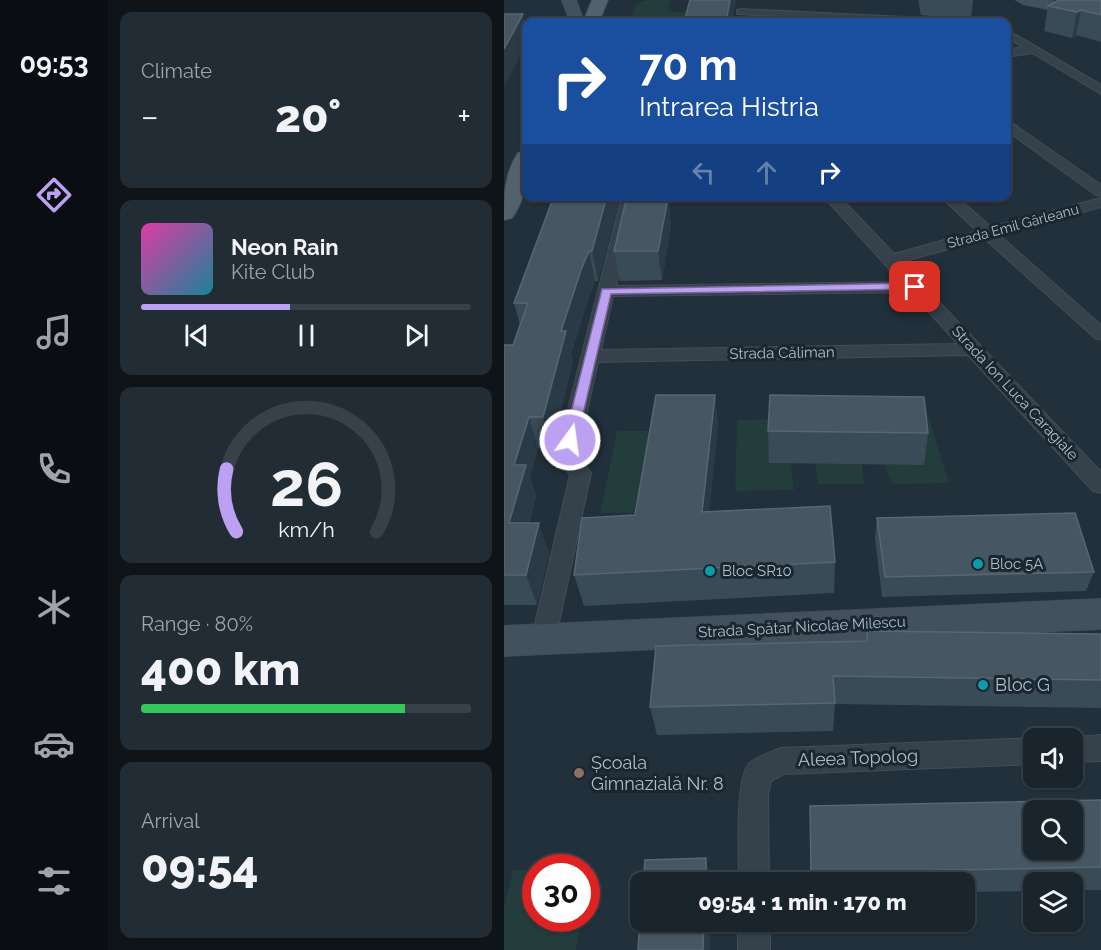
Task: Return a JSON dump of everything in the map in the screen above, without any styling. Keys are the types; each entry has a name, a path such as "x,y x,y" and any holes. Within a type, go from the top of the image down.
{"main road":[{"path":"593,18 600,0"},
{"path":"504,213 520,190"}],"street":[{"path":"741,12 746,0"},
{"path":"1023,0 1101,15"},
{"path":"741,12 834,18"},
{"path":"741,12 748,18"},
{"path":"1011,35 1101,90"},
{"path":"1011,53 1035,49"},
{"path":"1011,127 1101,192"},
{"path":"543,640 581,472 566,457 628,201"},
{"name":"Strada Ion Luca Caragiale","path":"835,201 1101,485"},
{"path":"953,201 1101,334"},
{"name":"Strada Emil Gârleanu","path":"890,260 1101,202"},
{"path":"606,291 915,287"},
{"name":"Strada Căliman","path":"591,356 974,349"},
{"name":"Strada Spătar Nicolae Milescu","path":"504,641 862,623 1101,614"},
{"path":"1083,749 1101,748"},
{"name":"Aleea Topolog","path":"754,872 754,795 758,773 782,761 1023,751"},
{"path":"754,932 754,950"}],"green space":[{"path":"648,0 671,0 668,10 671,12 692,12 690,18 631,18 636,4"},
{"path":"928,415 949,483 892,484 885,465 923,465 771,427 769,463 791,463 794,490 735,491 737,420"},
{"path":"617,431 661,431 643,513 600,513"},
{"path":"815,464 862,464 864,484 818,484"},
{"path":"513,870 522,870 522,932 579,932 576,950 504,950 504,907"}],"building":[{"path":"690,0 730,0 727,18 685,18"},
{"path":"1059,0 1101,0 1101,15 1048,6"},
{"path":"504,14 523,14 504,49"},
{"path":"552,201 606,201 592,251 589,251 581,270 561,331 566,331 543,417 529,417 514,465 526,465 509,523 539,523 526,575 504,575 504,345 513,345 528,303 514,303"},
{"path":"626,201 667,201 658,251 614,251"},
{"path":"656,395 715,395 702,512 830,506 835,562 574,575 582,518 635,515"},
{"path":"770,395 924,397 928,433 768,431"},
{"name":"Bloc 5A","path":"1075,513 1094,572 885,577 877,518"},
{"path":"867,631 1101,634 1101,680 833,676 835,703 650,707 656,646 867,641"},
{"path":"1083,800 1101,800 1101,867 811,872 810,806 1023,802 1023,860 1083,860"},
{"path":"706,858 706,872 644,872 645,860"},
{"path":"639,932 704,932 703,950 638,950"}],"place":[{"name":"Bloc 5A","path":"978,564"},
{"name":"Bloc SR10","path":"710,571"},
{"name":"Bloc G","path":"983,685"},
{"name":"Școala Gimnazială Nr. 8","path":"579,773"}],"route":[{"path":"570,440 606,291 915,287"}]}
